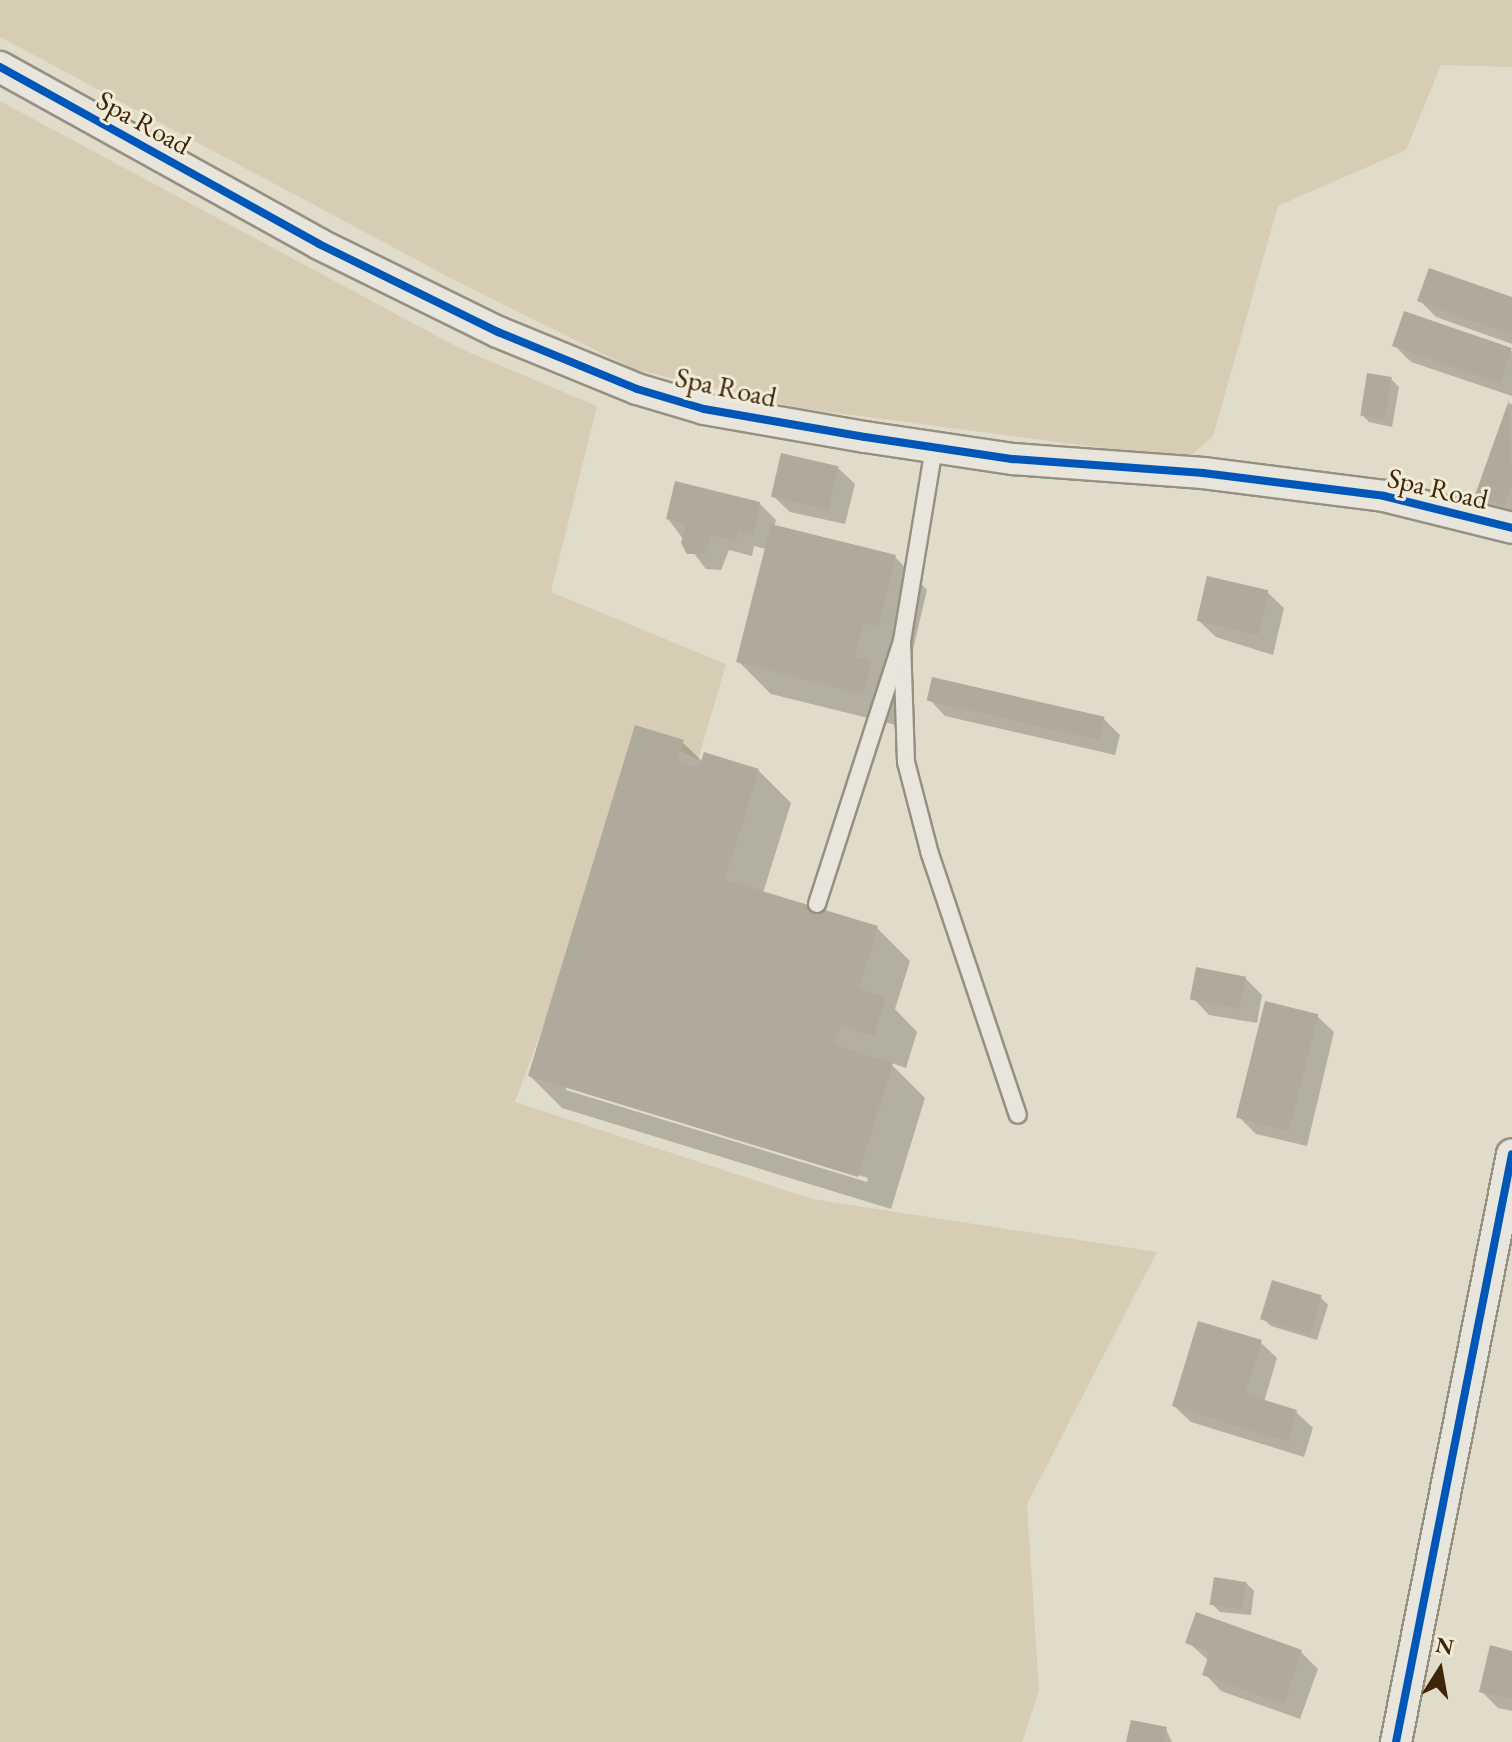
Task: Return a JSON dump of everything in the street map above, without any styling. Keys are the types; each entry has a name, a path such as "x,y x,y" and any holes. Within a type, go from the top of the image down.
{"street":[{"name":"Spa Road","path":"0,67 319,244 599,376 704,409 934,447 1384,496 1512,528"},
{"path":"1396,1742 1512,1154"}],"lane":[{"path":"817,904 902,641 934,447"},
{"path":"902,641 906,762 930,854 1018,1115"}],"shaded area":[{"path":"0,0 1512,0 1512,67 1441,65 1406,150 1278,206 1213,436 1187,459 799,408 634,369 458,282 0,37"},
{"path":"0,101 461,349 597,406 551,592 726,664 698,760 650,736 515,1102 812,1199 1157,1252 1027,1504 1039,1691 1022,1742 0,1742"}],"building":[{"path":"1429,268 1512,297 1512,335 1417,301"},
{"path":"1404,311 1512,348 1500,383 1392,346"},
{"path":"1367,373 1392,377 1385,419 1360,415"},
{"path":"1509,400 1512,484 1505,505 1475,495"},
{"path":"781,453 838,466 828,510 771,497"},
{"path":"675,481 760,502 753,534 738,530 735,541 712,535 705,554 687,554 681,543 686,524 666,519"},
{"path":"771,524 896,555 878,626 864,622 855,657 871,661 863,694 736,662"},
{"path":"1207,576 1268,590 1258,635 1197,621"},
{"path":"932,677 1104,717 1099,740 927,700"},
{"path":"635,725 684,740 677,762 699,768 704,752 759,769 725,880 878,926 859,989 886,997 874,1036 840,1026 834,1045 893,1063 858,1177 528,1076"},
{"path":"1196,967 1246,977 1240,1009 1190,999"},
{"path":"1265,1001 1318,1014 1289,1131 1236,1117"},
{"path":"1272,1280 1322,1295 1310,1334 1260,1319"},
{"path":"1198,1321 1262,1340 1245,1394 1297,1410 1288,1442 1172,1406"},
{"path":"1214,1577 1247,1582 1242,1610 1210,1605"},
{"path":"1196,1612 1302,1650 1284,1704 1202,1675 1210,1652 1185,1643"},
{"path":"1490,1645 1512,1651 1512,1699 1479,1692"},
{"path":"1131,1720 1167,1727 1163,1742 1126,1742"}],"cycle path":[{"path":"0,67 319,244 498,332 637,389 704,409 865,437 1013,459 1203,473 1384,496 1512,528"},
{"path":"1396,1742 1512,1154"}]}
